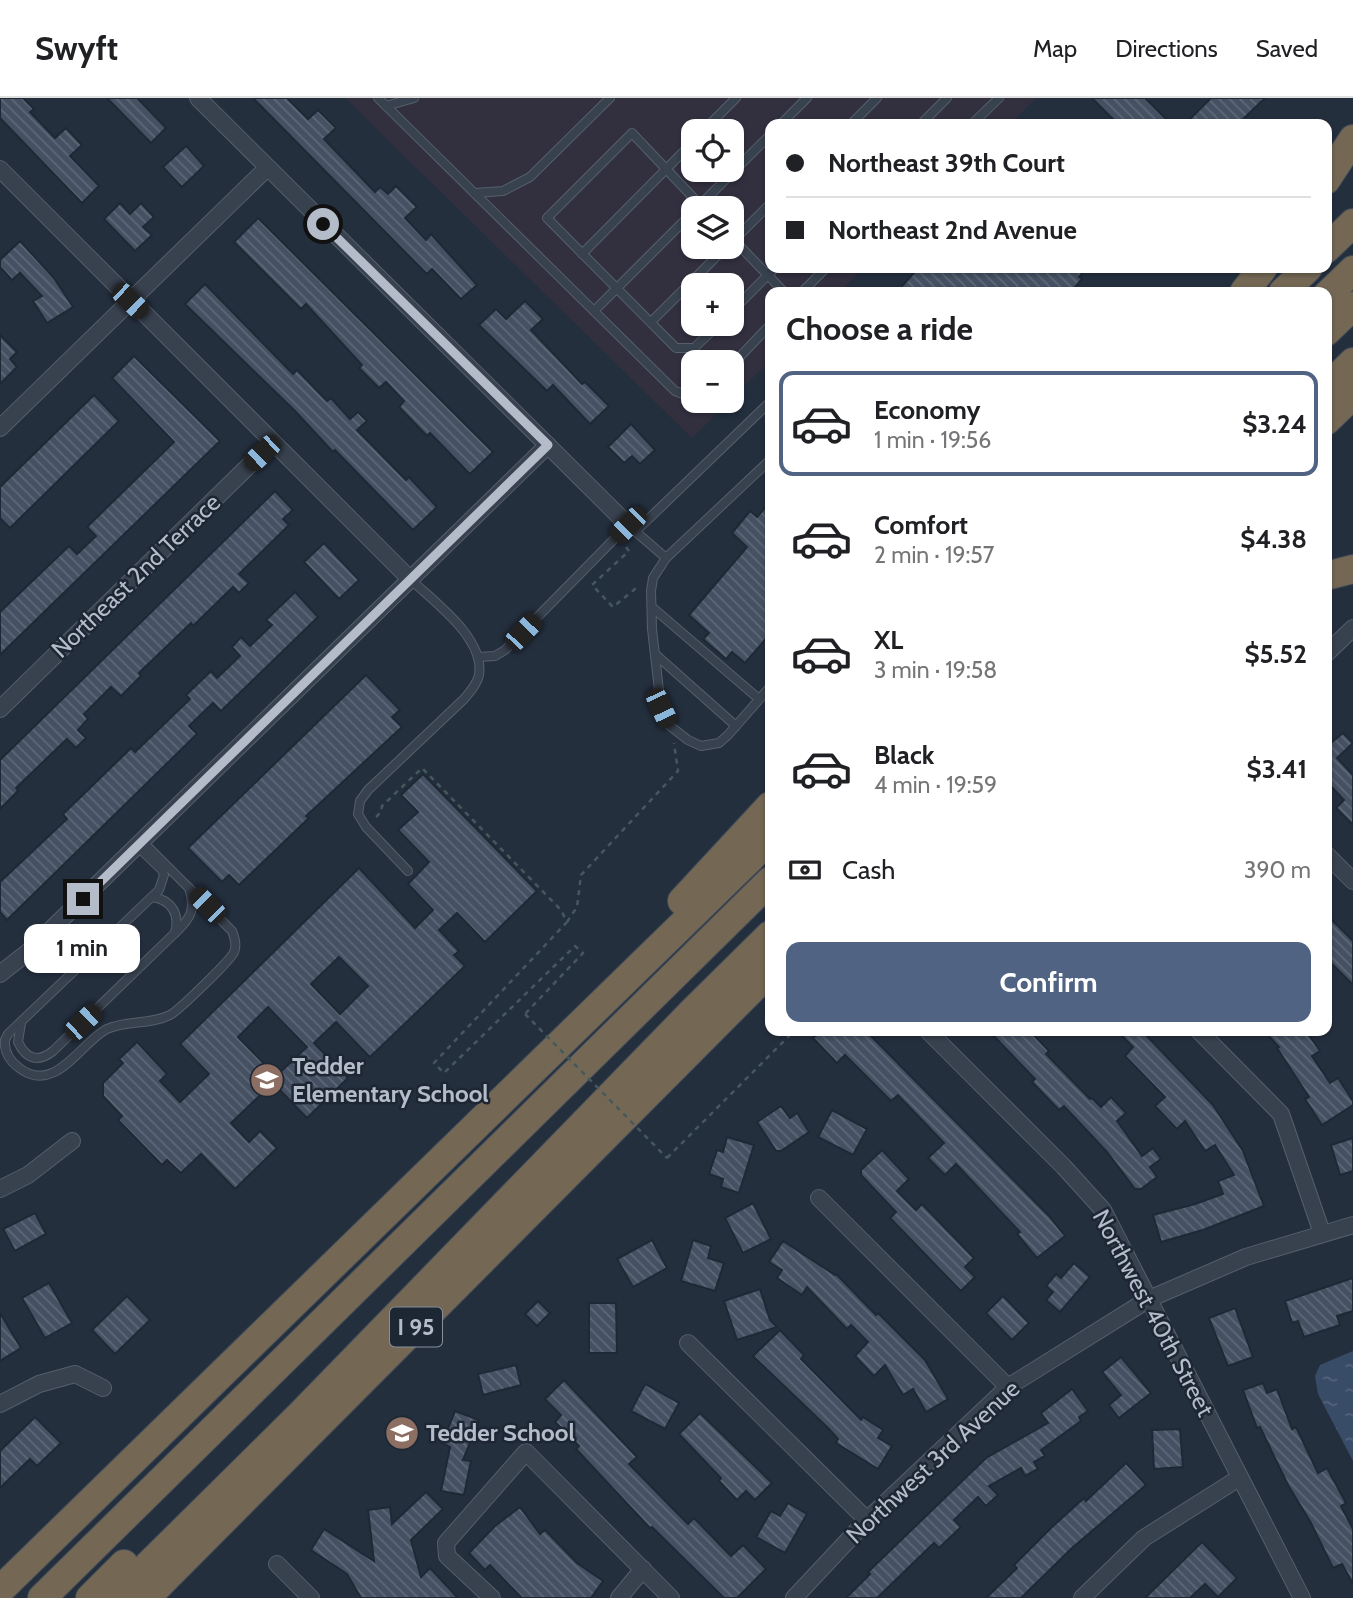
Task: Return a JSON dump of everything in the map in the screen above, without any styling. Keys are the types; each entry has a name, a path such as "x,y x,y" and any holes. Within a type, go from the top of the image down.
{"highway":[{"path":"1332,171 1353,139"},
{"path":"1332,243 1353,223"},
{"path":"1332,290 1353,270"},
{"path":"1248,287 1259,273"},
{"path":"1288,287 1303,273"},
{"path":"1332,326 1353,306"},
{"path":"1332,382 1353,362"},
{"path":"1332,415 1353,395"},
{"path":"1332,574 1353,569"},
{"path":"572,1032 690,892 765,811"},
{"path":"0,1590 765,844"},
{"path":"42,1598 765,886"},
{"path":"115,1598 301,1414 765,940"},
{"name":"I 95","path":"146,1598 765,976"},
{"path":"685,1054 735,1029 765,1000"},
{"path":"90,1598 614,1083 693,1011"}],"street":[{"path":"198,98 632,528"},
{"path":"0,428 267,168"},
{"path":"0,169 410,579"},
{"name":"Northeast 2nd Terrace","path":"0,709 273,442"},
{"path":"0,974 28,952 548,445"},
{"path":"1332,648 1353,628"},
{"path":"1332,860 1353,881"},
{"name":"Northwest 40th Street","path":"939,1036 1103,1210 1302,1598"},
{"path":"1204,1036 1281,1114 1322,1233"},
{"path":"0,1189 28,1175 72,1141"},
{"path":"819,1198 1008,1387"},
{"name":"Northwest 3rd Avenue","path":"794,1598 867,1520 1008,1387 1149,1299 1246,1257 1353,1225"},
{"path":"688,1343 867,1520"},
{"path":"0,1404 39,1384 75,1374 103,1388"},
{"path":"492,1598 447,1556 446,1543 526,1452 671,1598"},
{"path":"1082,1598 1143,1538 1239,1478"},
{"path":"277,1564 311,1598"},
{"path":"619,1598 643,1569"}],"lane":[{"path":"378,98 675,391 681,393"},
{"path":"386,106 414,98"},
{"path":"475,193 503,191 530,177 610,98"},
{"path":"715,119 736,98"},
{"path":"786,119 807,98"},
{"path":"855,119 877,98"},
{"path":"926,119 947,98"},
{"path":"976,119 993,100"},
{"path":"690,196 632,133 547,218 676,348 694,348 706,336"},
{"path":"711,196 765,140"},
{"path":"582,254 681,154"},
{"path":"744,229 765,209"},
{"path":"594,311 681,224"},
{"path":"744,254 779,287"},
{"path":"650,322 714,259"},
{"path":"744,299 770,273"},
{"path":"807,287 821,273"},
{"path":"744,352 765,330"},
{"path":"478,657 495,656 505,650 632,528 765,407"},
{"path":"765,465 667,558 653,578 651,591 661,708 670,726 701,746 719,743 765,692"},
{"path":"632,528 667,558"},
{"path":"408,871 366,827 358,814 360,801 368,790 473,688 479,676 478,657 467,635 410,579"},
{"path":"653,608 759,699"},
{"path":"655,654 736,726"},
{"path":"140,843 232,931 236,946 231,957 174,1013 167,1017 109,1028 65,1066 48,1074 29,1073 10,1060 5,1040 159,890 164,875 162,870 140,843"},
{"path":"20,1023 18,1042 22,1050 36,1059 45,1058 190,917 193,910 189,887"},
{"path":"152,897 163,899 172,905 177,920 175,933"}],"path":[{"path":"626,547 629,551 592,585 613,607 635,589 639,590"},
{"path":"674,741 678,771 581,875 577,907 567,922 434,1063 444,1073 575,946 583,953 525,1014 667,1158 789,1036"},
{"path":"366,827 382,812 382,806 422,768 561,910 567,922"}],"shaded area":[{"path":"345,98 1036,98 1015,119 765,119 765,273 859,273 844,287 765,287 765,366 744,386 744,350 681,350 681,413 717,413 692,438"}],"water":[{"path":"1353,1351 1353,1461 1318,1394 1315,1376 1320,1365"}],"building":[{"path":"0,98 23,98 34,109 30,112 55,138 66,128 82,145 70,156 99,186 82,203 0,118"},
{"path":"107,98 137,98 166,128 151,143"},
{"path":"253,98 287,98 308,119 318,110 336,128 324,139 375,192 380,187 388,194 396,186 417,207 405,218 426,240 431,234 477,285 461,299 432,269 427,274"},
{"path":"1092,98 1145,98 1166,119 1113,119"},
{"path":"1211,98 1265,98 1243,119 1190,119"},
{"path":"186,146 204,166 182,187 163,167"},
{"path":"120,203 130,214 141,203 154,217 143,227 152,235 135,251 104,219"},
{"path":"258,218 493,452 470,474 430,433 427,436 399,407 404,401 386,382 379,388 359,368 362,365 306,304 301,309 234,242"},
{"path":"20,241 54,278 73,307 47,323 33,301 42,296 20,273 12,280 0,267 0,260"},
{"path":"914,273 1083,273 1079,277 1082,279 1075,287 901,287"},
{"path":"205,284 293,374 297,370 327,401 331,398 350,419 358,412 367,421 357,430 406,480 409,477 437,507 413,530 185,304"},
{"path":"525,301 543,319 531,330 582,384 585,382 609,406 590,424 553,385 547,391 479,325 496,309 506,319"},
{"path":"0,335 17,352 10,359 17,367 0,384"},
{"path":"134,356 220,441 0,655 0,612 69,546 77,554 96,536 87,527 174,442 112,378"},
{"path":"94,395 119,421 10,528 0,518 0,487"},
{"path":"631,424 655,450 640,464 632,456 624,463 608,447"},
{"path":"275,491 293,510 283,519 289,525 239,574 249,583 239,593 233,587 193,626 191,623 139,673 141,676 121,696 111,687 84,714 88,719 78,730 86,738 76,748 67,739 16,788 18,791 0,809 0,760"},
{"path":"765,508 765,640 745,663 732,652 726,659 703,639 709,633 689,615 747,547 732,533 750,511 757,517"},
{"path":"324,543 359,580 339,599 304,562"},
{"path":"295,592 318,617 221,711 213,703 189,726 197,734 7,920 0,912 0,882 67,819 63,814 131,748 135,752 190,699 186,695 211,671 217,678 240,656 232,647 241,637 250,646 272,625 266,620"},
{"path":"366,675 400,710 392,717 402,727 306,816 309,818 239,885 229,875 222,882 188,848"},
{"path":"1343,733 1353,743 1337,758 1353,775 1353,825 1336,808 1344,800 1332,787 1332,742"},
{"path":"423,774 537,891 485,942 457,913 439,930 459,951 454,955 465,966 370,1057 336,1022 314,1043 348,1078 307,1118 273,1083 231,1123 249,1142 260,1131 277,1148 235,1189 201,1154 181,1173 167,1160 162,1165 118,1120 122,1116 103,1096 103,1083 123,1063 119,1059 137,1042 167,1074 160,1081 180,1102 209,1074 180,1044 359,868 415,928 433,910 408,884 429,862 398,830 418,812 401,795","holes":["339,957 368,986 340,1014 311,984","268,1007 307,1047 276,1076 238,1037"]},
{"path":"1332,920 1353,941 1353,985 1332,964"},
{"path":"871,1036 1049,1216 1065,1236 1037,1258 1017,1234 1020,1232 956,1164 945,1175 928,1158 944,1143 898,1095 891,1101 845,1055 837,1063 813,1038"},
{"path":"994,1036 1035,1036 1049,1051 1046,1054 1090,1099 1101,1107 1111,1097 1126,1113 1117,1121 1142,1156 1153,1148 1161,1159 1150,1167 1157,1177 1141,1189 1135,1189 1107,1152 1064,1106 1059,1110 1032,1082 1035,1079"},
{"path":"1122,1036 1147,1036 1213,1105 1243,1151 1264,1206 1203,1230 1161,1242 1153,1215 1223,1194 1218,1181 1234,1175 1215,1145 1205,1151 1185,1121 1177,1129 1155,1106 1165,1097 1125,1056 1133,1047"},
{"path":"1269,1036 1310,1036 1320,1051 1312,1056 1330,1083 1338,1078 1353,1105 1322,1125 1305,1099 1309,1097 1277,1048 1279,1047"},
{"path":"781,1106 790,1118 797,1113 809,1132 781,1151 776,1151 757,1122"},
{"path":"832,1110 867,1129 853,1155 818,1137"},
{"path":"727,1137 754,1145 739,1193 721,1187 723,1179 709,1174 717,1150 723,1152"},
{"path":"1353,1138 1353,1171 1340,1175 1331,1145"},
{"path":"882,1150 909,1179 897,1191 916,1210 922,1204 974,1258 965,1267 975,1277 961,1291 890,1218 896,1212 861,1175 861,1170"},
{"path":"753,1203 771,1239 743,1253 725,1218"},
{"path":"35,1213 46,1234 15,1251 3,1229"},
{"path":"652,1240 667,1268 633,1287 617,1259"},
{"path":"693,1240 711,1246 708,1258 724,1263 715,1291 681,1281"},
{"path":"783,1241 836,1274 876,1315 878,1313 925,1360 948,1399 926,1412 913,1389 903,1395 885,1365 874,1376 855,1356 868,1342 851,1325 847,1329 807,1287 802,1295 777,1278 782,1270 769,1262"},
{"path":"1074,1263 1090,1277 1060,1312 1046,1300 1053,1292 1046,1286 1056,1274 1061,1278"},
{"path":"1353,1278 1353,1311 1337,1316 1340,1325 1304,1337 1298,1321 1292,1323 1285,1301"},
{"path":"49,1283 72,1323 45,1338 22,1298"},
{"path":"760,1289 770,1320 777,1327 737,1340 724,1301"},
{"path":"127,1296 150,1320 115,1354 92,1330"},
{"path":"1003,1296 1029,1323 1012,1340 986,1313"},
{"path":"538,1301 550,1313 537,1326 525,1314"},
{"path":"589,1303 616,1303 617,1353 589,1353"},
{"path":"1235,1308 1253,1357 1228,1366 1209,1318"},
{"path":"0,1313 21,1348 0,1361"},
{"path":"780,1330 804,1355 801,1359 861,1420 863,1417 883,1430 878,1438 892,1446 878,1469 836,1443 838,1439 829,1429 753,1356"},
{"path":"1121,1357 1151,1393 1119,1418 1109,1405 1121,1395 1102,1372"},
{"path":"516,1365 521,1385 483,1395 478,1374"},
{"path":"564,1380 637,1457 629,1464 688,1524 694,1518 731,1556 743,1545 766,1569 737,1598 724,1598 652,1527 650,1528 576,1449 579,1446 555,1422 561,1415 545,1399"},
{"path":"1263,1383 1267,1393 1277,1389 1292,1429 1296,1427 1318,1473 1327,1468 1346,1503 1341,1506 1353,1529 1353,1584 1342,1564 1333,1568 1260,1427 1257,1428 1243,1390"},
{"path":"645,1384 679,1403 665,1429 631,1411"},
{"path":"1072,1389 1088,1411 1079,1417 1081,1421 1041,1450 1045,1456 1034,1462 1038,1469 1025,1476 1021,1468 989,1486 998,1495 986,1506 978,1497 954,1520 961,1527 939,1548 934,1543 877,1598 846,1598 870,1574 868,1572 986,1458 1048,1423 1041,1413"},
{"path":"455,1411 479,1420 463,1460 471,1461 464,1495 441,1491 450,1447 442,1443"},
{"path":"700,1413 772,1483 755,1500 746,1491 737,1500 719,1481 721,1478 679,1434"},
{"path":"35,1417 61,1443 37,1466 30,1459 0,1488 0,1451"},
{"path":"1180,1429 1183,1467 1154,1469 1152,1430"},
{"path":"1126,1463 1146,1485 1072,1548 1021,1598 986,1598 1017,1568 1014,1565 1052,1527 1084,1498 1086,1501"},
{"path":"426,1492 443,1509 411,1540 421,1577 430,1568 458,1598 361,1598 347,1574 311,1550 324,1529 374,1561 368,1510 390,1507 392,1524"},
{"path":"788,1503 807,1514 785,1553 756,1537 771,1511 780,1516"},
{"path":"520,1507 540,1534 545,1530 577,1563 603,1581 591,1598 522,1598 490,1565 485,1570 469,1553 495,1526"},
{"path":"1202,1542 1237,1578 1218,1597 1205,1584 1190,1598 1145,1598"}],"place":[{"name":"Tedder Elementary School","path":"267,1080"},
{"name":"Tedder School","path":"402,1433"}],"route":[{"path":"83,899 548,445 323,224"}]}
